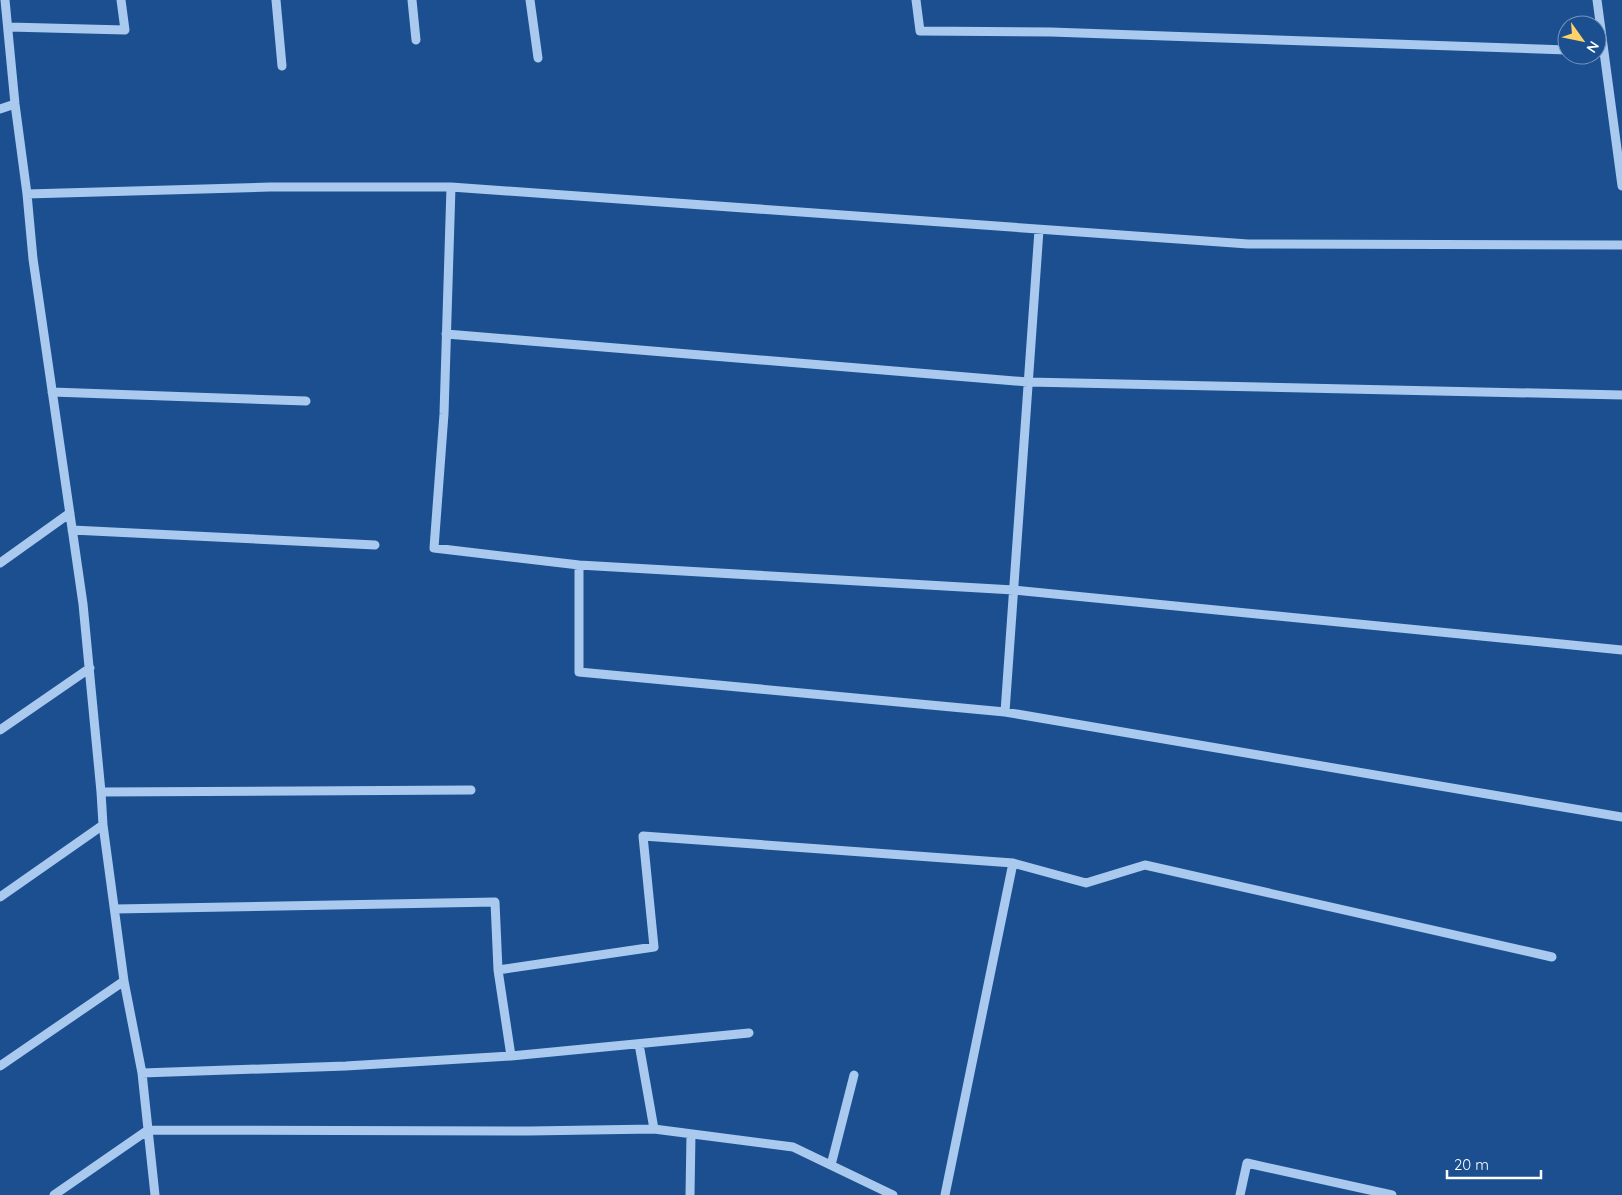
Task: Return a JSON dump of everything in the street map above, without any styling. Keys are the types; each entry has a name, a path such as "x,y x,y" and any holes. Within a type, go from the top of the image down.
{"street":[{"path":"5,0 33,259 70,513 90,668 103,825 124,982 142,1073 156,1195"},
{"path":"9,27 125,30 121,0"},
{"path":"276,0 282,66"},
{"path":"412,0 416,40"},
{"path":"530,0 538,58"},
{"path":"916,0 920,31 1051,32 1557,50"},
{"path":"1597,0 1598,15"},
{"path":"1602,65 1622,186"},
{"path":"0,109 15,104"},
{"path":"27,194 270,187 450,188 1248,244 1622,245"},
{"path":"450,188 444,414 434,548 579,564 1014,590 1622,650"},
{"path":"1005,712 1038,230"},
{"path":"446,334 1028,382 1622,395"},
{"path":"52,392 306,400"},
{"path":"0,562 70,513"},
{"path":"72,530 375,545"},
{"path":"579,564 579,672 1005,712 1622,817"},
{"path":"0,730 90,668"},
{"path":"101,792 471,790"},
{"path":"0,897 103,825"},
{"path":"498,970 654,947 643,836 1013,863 1086,883 1145,866 1552,957"},
{"path":"945,1195 1013,863"},
{"path":"115,909 495,902 498,970 511,1056"},
{"path":"0,1066 124,982"},
{"path":"142,1073 346,1066 511,1056 749,1033"},
{"path":"639,1044 654,1129"},
{"path":"831,1164 854,1075"},
{"path":"54,1195 148,1130 530,1131 654,1129 793,1147 894,1195"},
{"path":"690,1195 691,1134"},
{"path":"1240,1195 1248,1163 1392,1195"}]}
